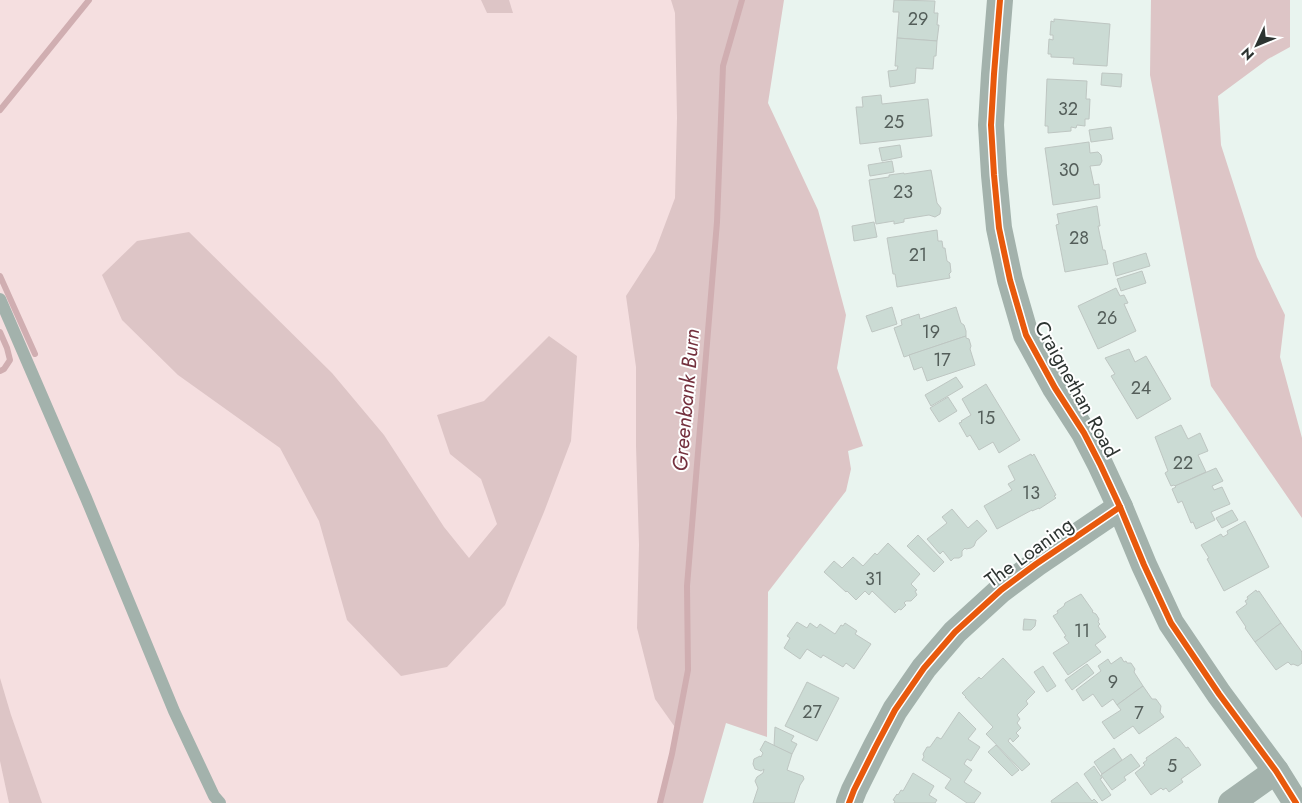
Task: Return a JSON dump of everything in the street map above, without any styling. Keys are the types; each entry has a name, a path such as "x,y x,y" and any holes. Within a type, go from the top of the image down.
{"street":[{"name":"Craignethan Road","path":"1000,0 991,125 999,228 1010,280 1026,335 1054,388 1084,433 1120,507 1171,623 1219,694 1276,771 1296,803"},
{"name":"The Loaning","path":"849,803 858,781 895,710 924,668 955,632 1001,590 1120,507"},
{"path":"1231,803 1276,771"}],"lane":[{"path":"0,299 86,498 174,711 214,796 220,803"}],"shaded area":[{"path":"0,0 742,0 688,670 672,754 660,803 0,803"},
{"path":"481,0 509,0 513,13 487,13"},
{"path":"671,0 784,0 768,103 818,210 846,315 837,368 863,446 848,451 851,469 846,491 768,592 767,737 726,723 703,803 660,803 677,730 655,699 637,628 639,545 636,367 626,296 655,251 675,198 677,118 675,13"},
{"path":"1151,0 1290,0 1290,47 1268,59 1218,96 1221,145 1257,257 1285,315 1280,357 1302,438 1302,518 1211,386 1150,75"},
{"path":"189,232 332,373 384,435 444,527 469,558 497,524 481,479 450,454 437,415 484,401 549,336 577,356 571,441 544,512 505,605 447,667 401,676 347,620 319,521 280,448 178,375 122,320 102,275 137,241"},
{"path":"0,678 42,803 9,803 0,761"}],"building":[{"path":"894,0 935,1 934,13 938,13 937,25 939,25 937,41 897,38 899,12 893,12"},
{"path":"1054,19 1110,24 1107,66 1073,64 1074,58 1051,57 1051,54 1048,54 1049,39 1053,40 1053,35 1050,35 1051,21 1054,22"},
{"path":"897,38 937,41 936,56 934,56 933,69 916,68 915,83 890,87 888,71 897,70 898,66 895,66"},
{"path":"1102,73 1122,74 1121,87 1101,85"},
{"path":"1047,79 1087,81 1086,99 1090,99 1089,119 1085,119 1085,126 1077,125 1076,128 1071,127 1071,131 1048,133 1048,126 1045,126"},
{"path":"881,95 882,104 928,99 932,136 860,144 856,107 863,107 862,97"},
{"path":"1111,127 1113,139 1091,142 1089,130"},
{"path":"1089,142 1090,153 1098,152 1101,155 1102,161 1100,165 1090,166 1094,185 1099,184 1100,198 1053,205 1045,148"},
{"path":"900,145 902,157 882,161 879,148"},
{"path":"892,161 894,172 870,176 868,165"},
{"path":"931,170 937,203 941,208 940,214 935,217 929,215 904,219 904,222 894,224 894,221 876,224 869,180 889,177 889,175"},
{"path":"1097,206 1100,226 1098,226 1108,264 1065,272 1056,225 1059,224 1057,214"},
{"path":"874,222 877,237 854,241 852,226"},
{"path":"937,230 938,241 942,241 947,261 950,263 950,278 897,287 887,238"},
{"path":"1146,253 1150,266 1116,276 1113,263"},
{"path":"1142,271 1146,283 1121,291 1117,279"},
{"path":"1116,288 1120,296 1124,295 1128,303 1124,304 1136,331 1098,349 1078,306"},
{"path":"892,307 897,324 872,332 866,316"},
{"path":"956,307 961,323 964,325 966,336 904,357 894,328 902,325 901,320 919,314 920,319"},
{"path":"966,336 969,339 975,365 927,381 922,367 914,370 909,355"},
{"path":"1129,349 1135,362 1146,356 1171,399 1137,419 1111,376 1115,374 1105,358"},
{"path":"956,377 963,387 931,406 925,395"},
{"path":"986,384 1020,440 999,453 993,442 979,450 970,435 967,437 959,423 971,415 962,399"},
{"path":"948,397 957,411 939,422 930,408"},
{"path":"1181,425 1188,439 1200,433 1208,451 1198,455 1206,472 1171,486 1165,473 1168,471 1155,437"},
{"path":"1031,454 1032,456 1034,454 1056,498 1039,509 1032,510 997,529 984,506 1012,490 1008,484 1015,480 1008,466"},
{"path":"1216,468 1223,481 1212,486 1214,490 1222,487 1230,504 1211,512 1215,520 1196,529 1193,522 1191,523 1182,501 1178,503 1172,489"},
{"path":"952,509 968,528 977,520 987,531 976,541 974,546 965,548 962,551 962,556 951,561 943,551 940,554 927,539 947,523 942,517"},
{"path":"1232,510 1238,520 1222,528 1216,518"},
{"path":"1245,521 1269,567 1224,591 1201,545 1221,534 1223,537 1228,534 1227,531"},
{"path":"918,535 944,562 934,572 907,546"},
{"path":"888,543 920,574 911,584 917,590 915,591 917,595 911,601 906,601 904,603 906,605 895,613 872,591 869,595 865,591 856,600 824,572 834,561 842,568 853,557 863,566"},
{"path":"1256,590 1257,592 1259,591 1281,623 1255,642 1236,612 1247,604 1245,601 1248,599 1247,597"},
{"path":"1081,594 1092,612 1099,619 1098,622 1100,624 1098,626 1106,637 1095,645 1101,652 1068,675 1053,653 1069,643 1053,616 1058,613 1057,611 1065,603"},
{"path":"1024,619 1036,620 1035,626 1031,630 1023,630"},
{"path":"797,622 807,628 810,623 817,628 820,624 835,634 841,625 843,626 845,623 857,631 855,634 871,644 854,669 846,663 843,667 823,655 821,658 807,649 800,659 784,648 790,638 787,636"},
{"path":"1281,623 1302,652 1302,663 1298,666 1291,665 1288,662 1276,670 1255,642"},
{"path":"1121,657 1124,662 1131,663 1135,669 1134,672 1143,686 1117,705 1113,699 1102,707 1093,694 1083,701 1076,690 1101,671 1098,666 1108,659 1111,664"},
{"path":"1003,658 1035,692 1026,701 1028,704 1017,715 1020,719 1017,723 1021,728 1016,733 1019,736 1013,742 1010,738 1008,741 1030,764 1022,771 986,734 993,727 962,693 979,677 981,679"},
{"path":"1087,664 1094,673 1072,690 1065,680"},
{"path":"1043,666 1056,686 1047,692 1034,672"},
{"path":"807,682 839,698 817,741 785,726"},
{"path":"1143,686 1152,699 1156,699 1161,706 1160,712 1164,717 1139,734 1133,726 1114,739 1102,722 1121,710 1117,705"},
{"path":"959,712 976,729 968,739 980,747 971,761 967,759 964,764 972,770 964,782 981,793 974,803 967,803 945,788 951,779 922,760 927,747 930,747 937,737 941,739"},
{"path":"775,727 794,736 791,741 797,744 792,754 774,746"},
{"path":"1176,737 1186,748 1188,747 1201,765 1181,779 1183,782 1169,792 1166,788 1163,790 1161,788 1151,795 1135,773 1145,765 1143,763 1147,760 1146,758"},
{"path":"765,741 792,754 787,770 803,776 804,779 794,803 753,803 758,788 755,781 763,773 764,769 761,771 755,769 753,764 754,759 761,757 763,753 760,750"},
{"path":"996,745 1019,770 1012,776 988,752"},
{"path":"1114,748 1122,760 1102,774 1094,762"},
{"path":"1131,754 1140,766 1124,777 1126,780 1112,790 1101,775"},
{"path":"1094,766 1111,795 1102,801 1084,774"},
{"path":"913,773 934,786 929,795 937,800 935,803 894,803 895,801 893,800 901,790 903,791"},
{"path":"1077,782 1092,801 1094,799 1098,803 1052,803 1051,801"}],"waterway":[{"path":"0,110 89,0"},
{"name":"Greenbank Burn","path":"660,803 672,754 688,670 687,586 717,222 723,66 742,0"},
{"path":"0,276 35,354"},
{"path":"0,332 10,360 4,369 0,371"}],"cycle path":[{"path":"1000,0 991,125 994,175 999,228 1010,280 1026,335 1055,388 1084,433 1100,464 1171,623 1219,694 1276,771 1296,803"},
{"path":"849,803 895,710 924,668 955,632 1001,590 1120,507"}]}
